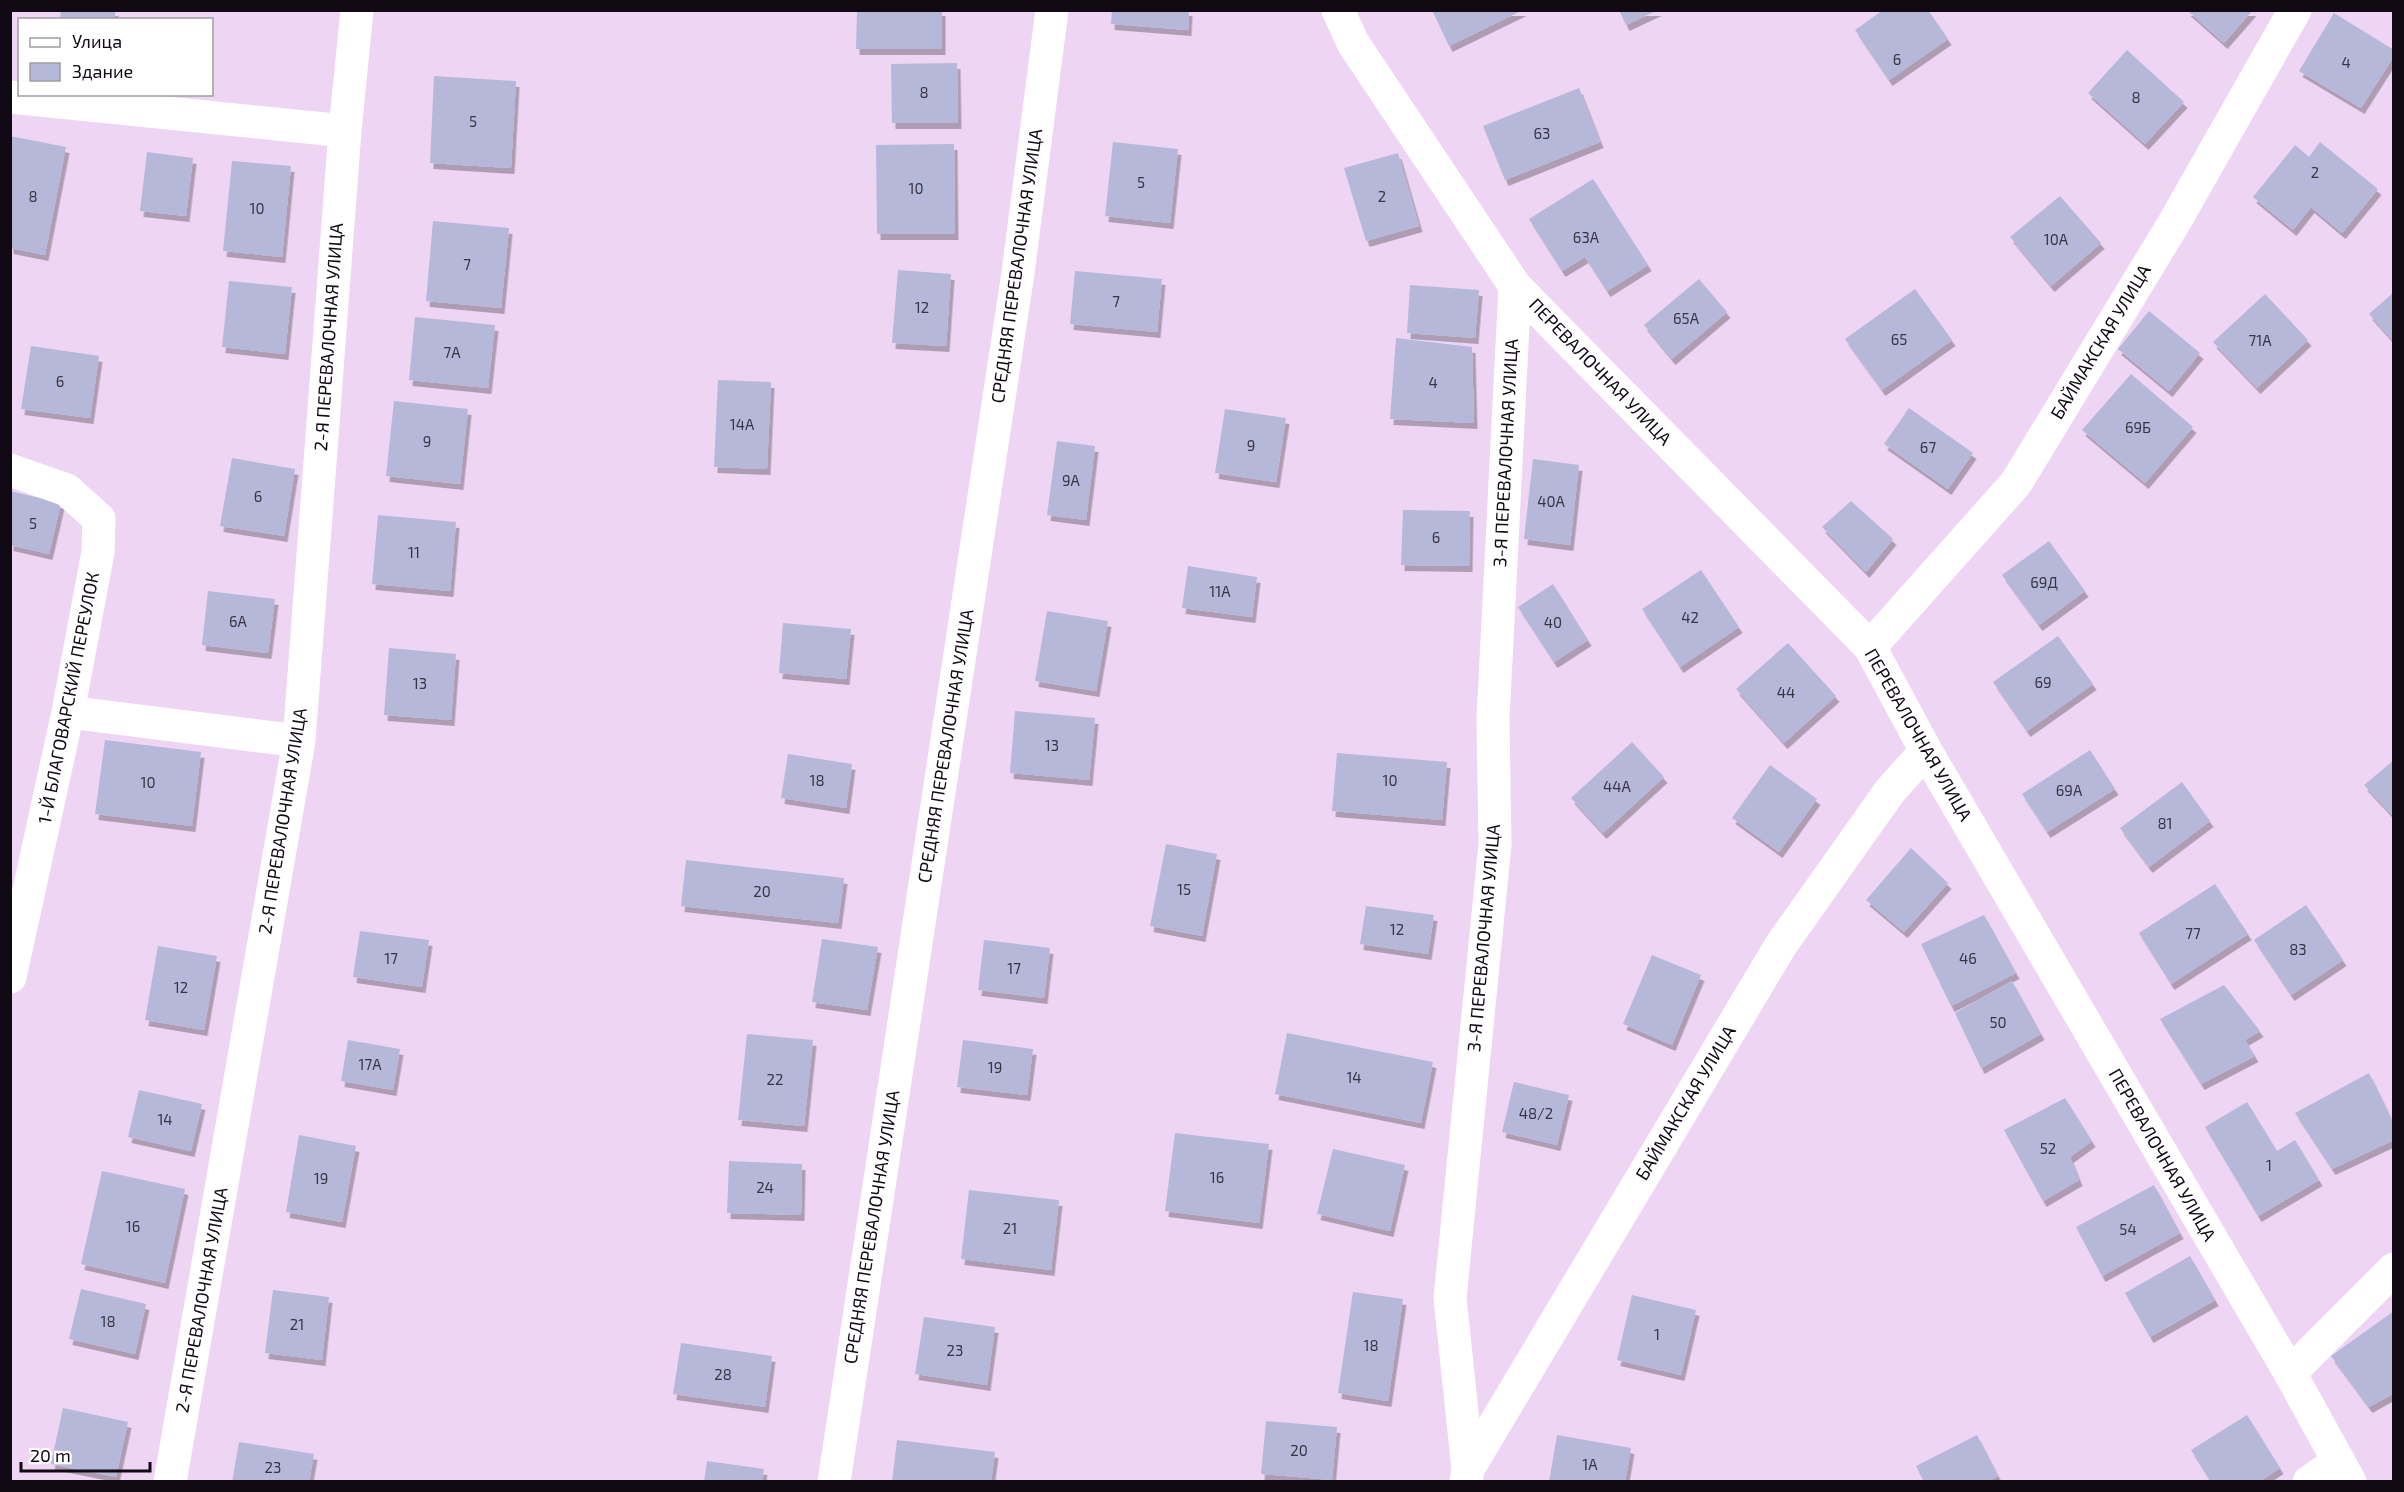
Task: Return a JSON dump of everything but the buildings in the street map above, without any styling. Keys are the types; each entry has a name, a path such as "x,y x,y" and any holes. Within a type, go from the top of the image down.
{"street":[{"name":"2-Я ПЕРЕВАЛОЧНАЯ УЛИЦА","path":"170,1482 299,741 345,131 357,10"},
{"name":"СРЕДНЯЯ ПЕРЕВАЛОЧНАЯ УЛИЦА","path":"834,1482 1018,273 1052,10"},
{"name":"ПЕРЕВАЛОЧНАЯ УЛИЦА","path":"1338,10 1353,43 1515,286 1870,647 1926,751 2345,1471"},
{"name":"БАЙМАКСКАЯ УЛИЦА","path":"1870,647 2016,483 2174,223 2295,10"},
{"path":"10,97 345,131"},
{"name":"3-Я ПЕРЕВАЛОЧНАЯ УЛИЦА","path":"1467,1475 1450,1298 1495,844 1493,719 1515,286"},
{"name":"1-Й БЛАГОВАРСКИЙ ПЕРЕУЛОК","path":"10,470 67,490 99,519 98,552 68,712 10,977"},
{"path":"68,712 299,741"},
{"name":"БАЙМАКСКАЯ УЛИЦА","path":"1467,1475 1781,945 1890,791 1926,751"},
{"path":"2290,1373 2394,1269"},
{"path":"2309,1482 2345,1471"}]}
